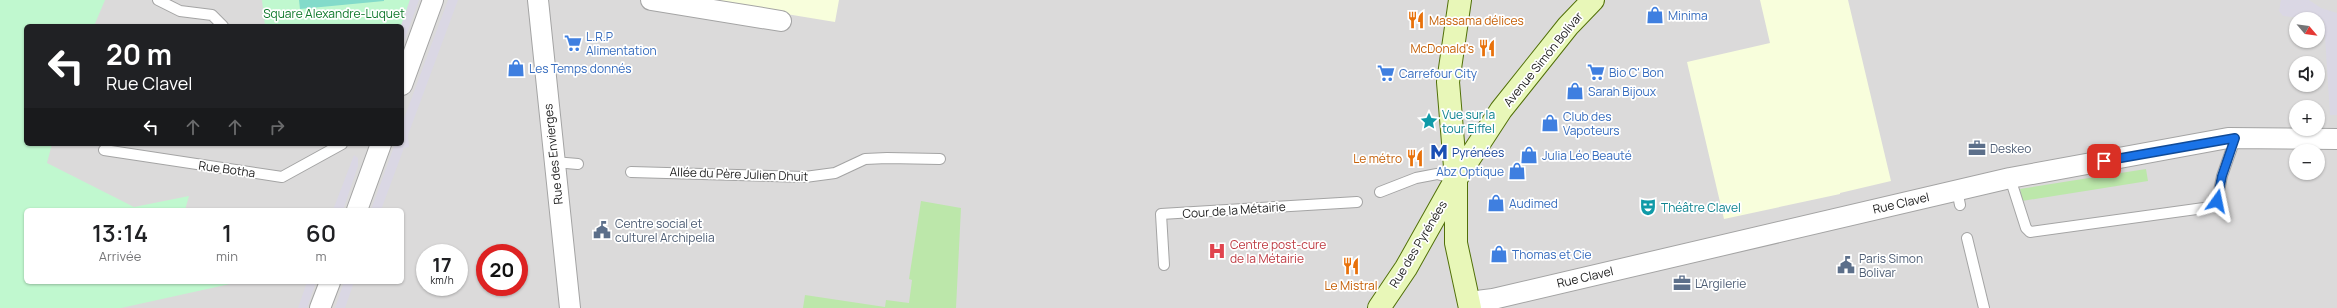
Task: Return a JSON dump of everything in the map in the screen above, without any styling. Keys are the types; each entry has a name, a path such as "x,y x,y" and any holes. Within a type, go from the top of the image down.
{"main road":[{"path":"1460,0 1448,82 1456,179 1456,243 1470,305"},
{"name":"Avenue Simón Bolívar","path":"1456,179 1501,110 1568,26 1593,0"},
{"name":"Rue des Pyrénées","path":"1379,308 1406,268 1456,179"}],"street":[{"path":"404,80 433,0"},
{"name":"Rue des Envierges","path":"538,0 570,308"},
{"path":"651,0 781,21"},
{"name":"Rue Clavel","path":"1470,305 1959,197 2010,178 2235,138 2337,139"},
{"path":"358,208 378,146"},
{"path":"320,308 329,284"}],"lane":[{"path":"158,0 180,11 212,15 221,24"},
{"path":"2010,178 2026,228 2030,232 2211,207 2217,201 2222,176 2235,138"},
{"name":"Rue Botha","path":"104,150 282,177 338,146"},
{"name":"Allée du Père Julien Dhuit","path":"631,172 805,177 835,173 865,159 940,159"},
{"path":"554,162 578,164"},
{"path":"1380,192 1416,178 1430,175 1437,174 1456,179"},
{"name":"Cour de la Métairie","path":"1164,265 1162,214 1357,202"},
{"path":"1967,238 1984,308"}],"shaded area":[{"path":"0,0 2337,0 2337,308 0,308"},
{"path":"299,0 384,0 384,1 300,9"},
{"path":"410,0 419,0 404,41 404,24 402,24"},
{"path":"448,0 458,0 408,135 409,147 404,148 382,208 372,208 394,146 404,146 404,119"},
{"path":"700,0 839,0 835,22"},
{"path":"1760,0 1848,0 1891,181 1840,194 1724,219 1687,62 1770,43"},
{"path":"2281,0 2309,0 2321,8 2337,13 2337,115 2330,115 2325,12 2289,12 2289,17 2283,16 2279,11"},
{"path":"354,155 358,158 358,166 344,208 334,208"},
{"path":"306,284 315,284 307,308 298,308"},
{"path":"343,284 353,284 345,308 335,308"}],"green space":[{"path":"0,0 105,0 95,24 24,24 24,146 51,146 47,163 134,207 189,196 186,208 24,208 24,284 230,284 121,308 0,308"},
{"name":"Square Alexandre-Luquet","path":"262,0 410,0 402,24 265,24"},
{"path":"2146,169 2148,181 2022,201 2020,189"},
{"path":"921,201 961,208 956,308 803,308 805,295 885,307 886,300 909,303 912,280 909,279"}],"place":[{"name":"Minima","path":"1655,15"},
{"name":"Massama délices","path":"1416,20"},
{"name":"L.R.P Alimentation","path":"573,43"},
{"name":"McDonald's","path":"1487,48"},
{"name":"Les Temps donnés","path":"516,68"},
{"name":"Bio C' Bon","path":"1596,72"},
{"name":"Carrefour City","path":"1386,73"},
{"name":"Sarah Bijoux","path":"1575,91"},
{"name":"Vue sur la tour Eiffel","path":"1429,121"},
{"name":"Club des Vapoteurs","path":"1550,123"},
{"name":"Deskeo","path":"1977,148"},
{"name":"Pyrénées","path":"1439,152"},
{"name":"Julia Léo Beauté","path":"1529,155"},
{"name":"Le métro","path":"1415,158"},
{"name":"Abz Optique","path":"1517,171"},
{"name":"Audimed","path":"1496,203"},
{"name":"Théâtre Clavel","path":"1648,207"},
{"name":"Centre social et culturel Archipelia","path":"602,230"},
{"name":"Centre post-cure de la Métairie","path":"1217,251"},
{"name":"Thomas et Cie","path":"1499,254"},
{"name":"Paris Simon Bolivar","path":"1846,265"},
{"name":"Le Mistral","path":"1351,266"},
{"name":"L'Argilerie","path":"1682,283"}],"route":[{"path":"2104,161 2228,138 2235,138 2222,176 2217,201"}]}
